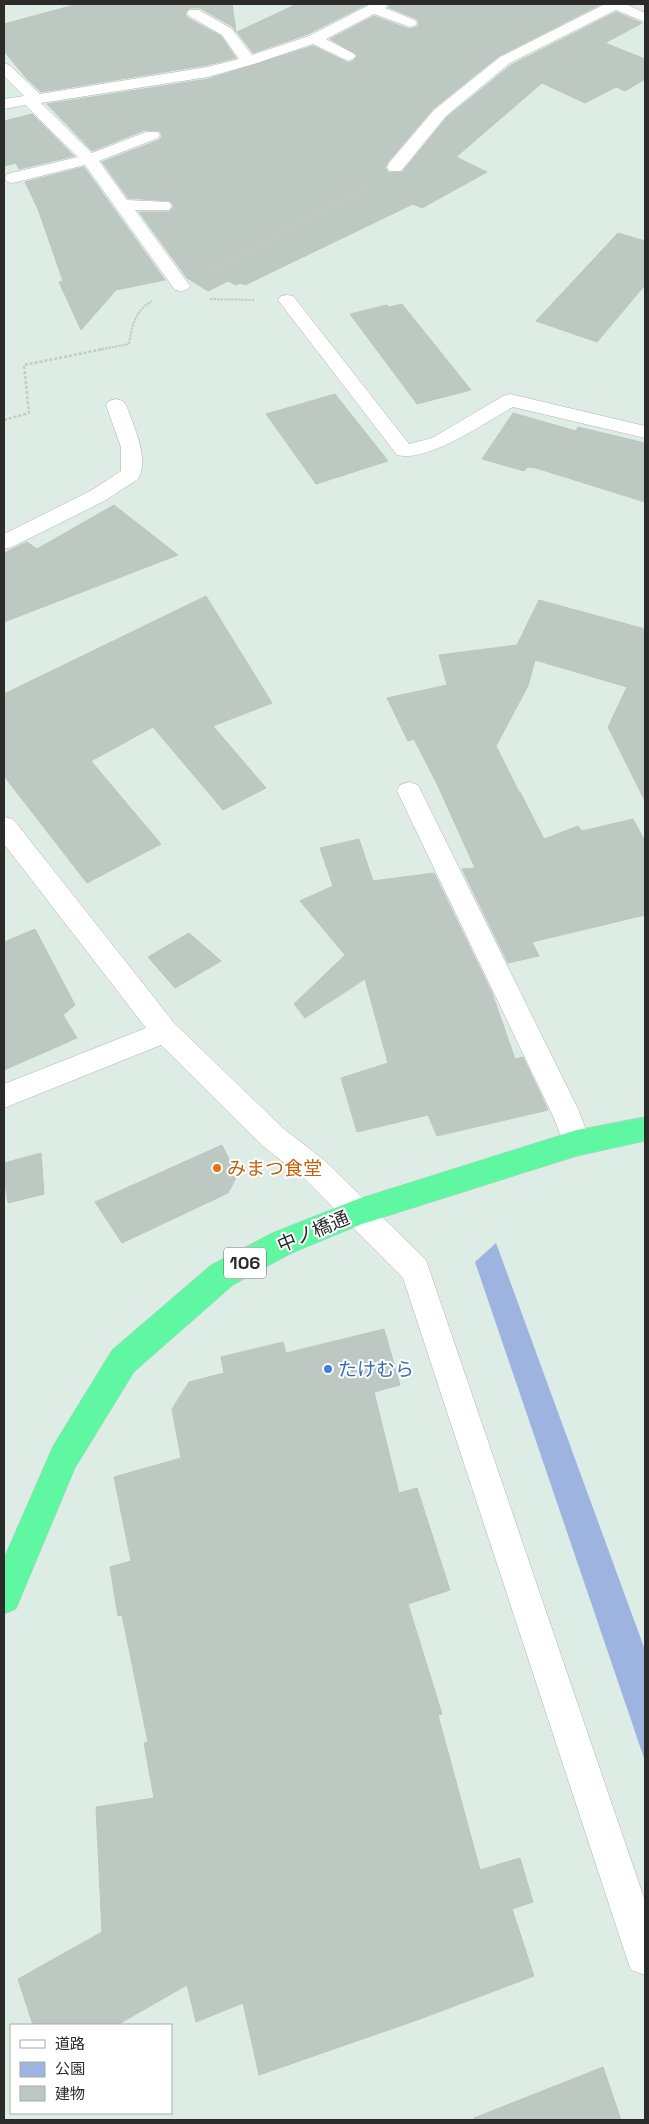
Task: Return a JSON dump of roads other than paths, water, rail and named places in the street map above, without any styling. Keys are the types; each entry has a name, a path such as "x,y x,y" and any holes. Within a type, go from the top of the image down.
{"highway":[{"name":"中ノ橋通","path":"4,1597 64,1457 123,1361 222,1276 282,1243 358,1212 577,1143 645,1129"}],"street":[{"path":"395,167 440,113 505,60 616,4 645,18"},
{"path":"4,104 208,72 249,61 314,39 378,6 410,22"},
{"path":"194,13 227,32 249,61"},
{"path":"314,39 348,56"},
{"path":"4,68 89,159 181,286"},
{"path":"13,178 63,168 122,148 152,135"},
{"path":"122,205 163,206"},
{"path":"287,300 404,451 439,442 510,400 645,432"},
{"path":"4,542 98,495 131,474 131,447 116,405"},
{"path":"409,791 568,1118 577,1143"},
{"path":"4,826 165,1032 274,1138 314,1169 415,1270 645,1956"},
{"path":"4,1096 165,1032"}],"place":[{"name":"みまつ食堂","path":"217,1168"},
{"name":"たけむら","path":"328,1369"}]}
